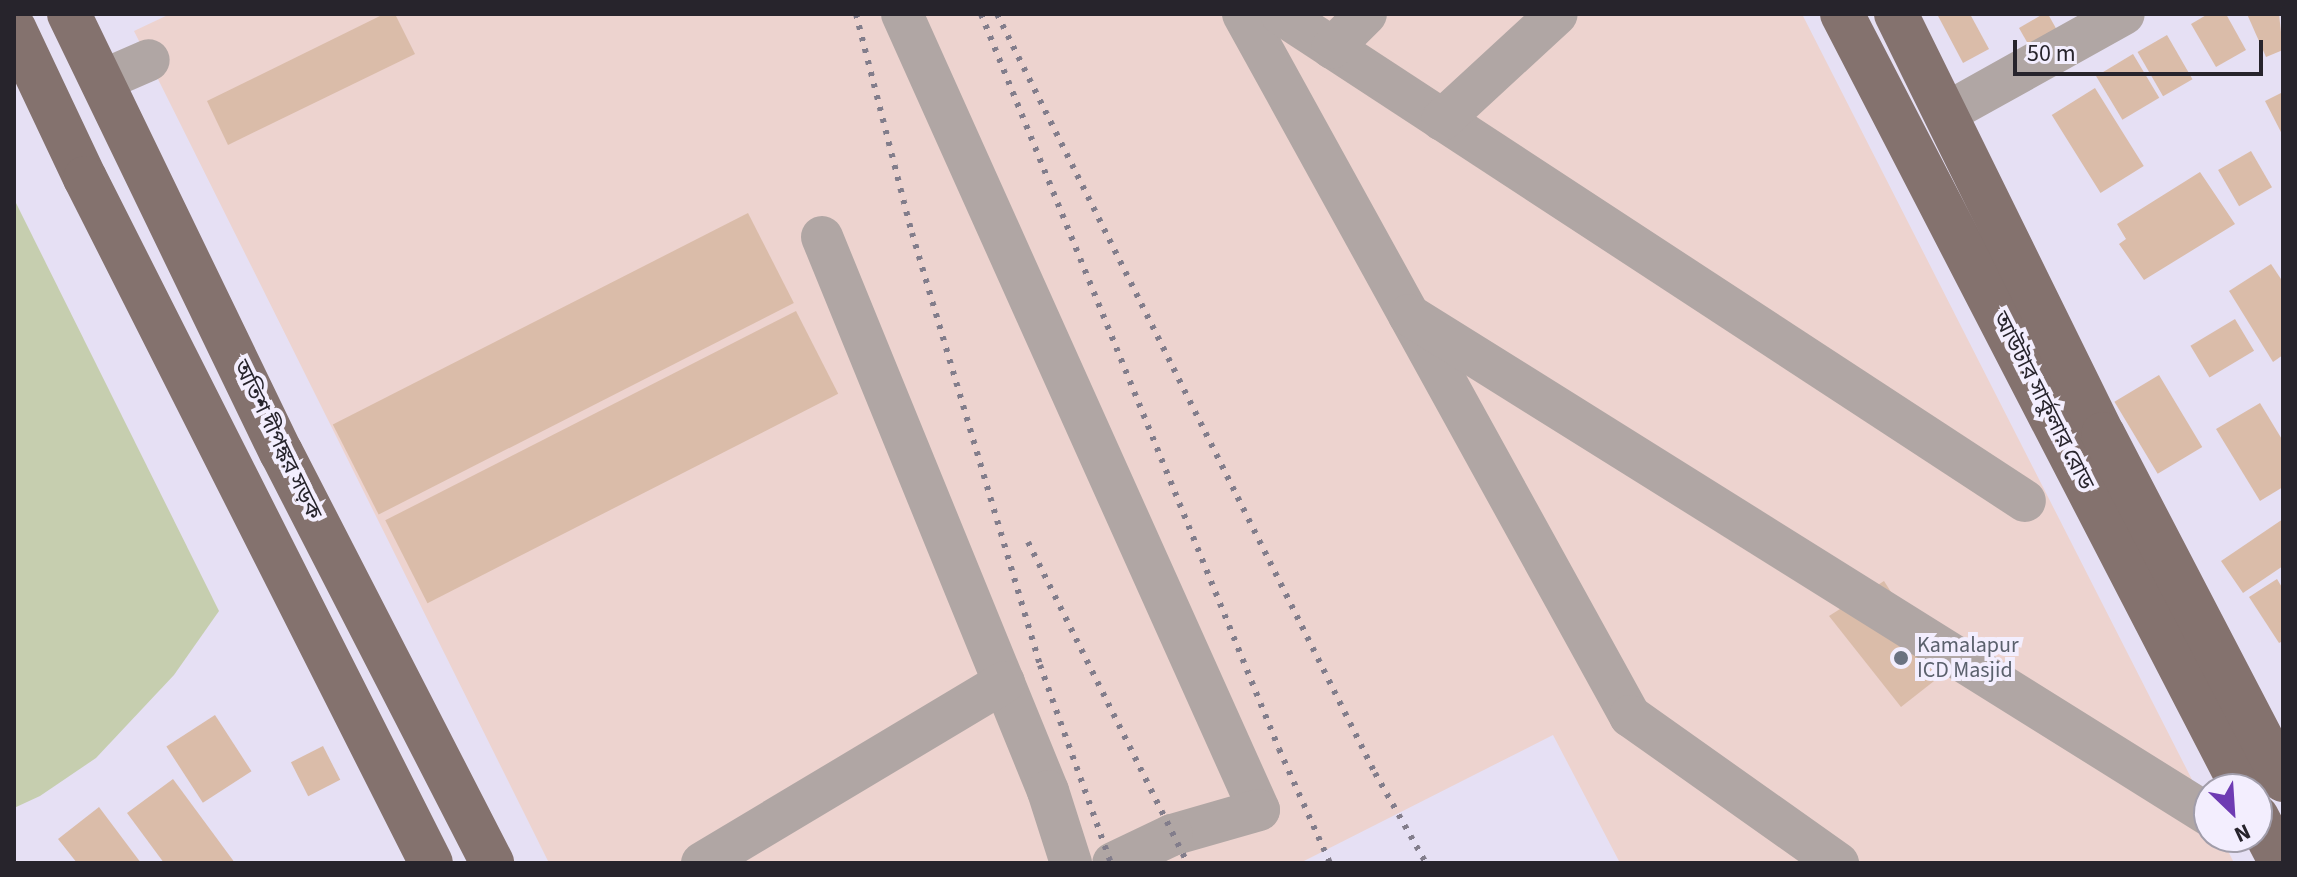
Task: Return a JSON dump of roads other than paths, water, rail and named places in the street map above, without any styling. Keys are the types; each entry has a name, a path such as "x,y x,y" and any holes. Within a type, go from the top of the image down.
{"main road":[{"path":"14,19 50,19 66,14"},
{"name":"অতিশ দীপঙ্কর সড়ক","path":"66,14 281,452 492,863"},
{"name":"আউটার সার্কুলার রোড","path":"1842,14 2235,773"},
{"name":"আউটার সার্কুলার রোড","path":"1896,14 1948,112 2103,434 2283,780"},
{"path":"14,28 85,178 431,863"},
{"path":"85,178 136,154"}],"street":[{"path":"902,14 1259,810 1172,835 1113,863"},
{"path":"1243,14 1630,716 1838,863"},
{"path":"1281,14 2025,501"},
{"path":"1332,48 1366,14"},
{"path":"1442,120 1557,14"},
{"path":"1948,112 2124,14"},
{"path":"101,81 149,60"},
{"path":"822,237 1048,791 1071,863"},
{"path":"1405,312 2193,805"},
{"path":"702,863 1004,682"}],"railway":[{"path":"856,14 912,233 1040,665 1111,863"},
{"path":"981,14 1279,749 1330,863"},
{"path":"997,14 1375,773 1426,863"},
{"path":"1028,542 1187,863"}],"place":[{"name":"Kamalapur ICD Masjid","path":"1901,658"}]}
